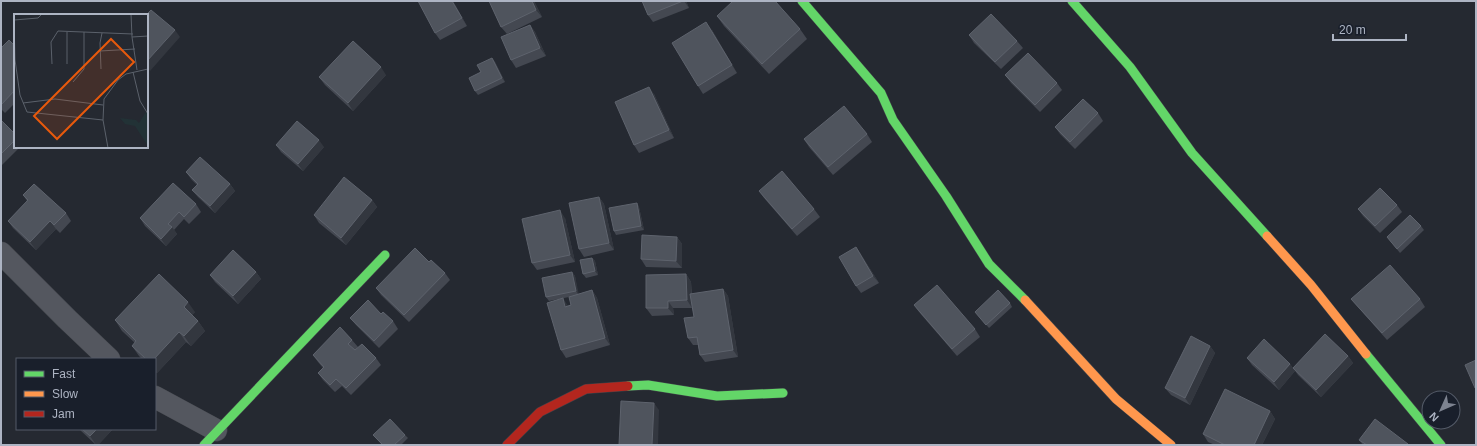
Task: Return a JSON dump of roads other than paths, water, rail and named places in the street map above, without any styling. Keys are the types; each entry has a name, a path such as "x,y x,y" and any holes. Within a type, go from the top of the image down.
{"street":[{"path":"802,1 881,93 893,120 942,190 989,264 1036,312 1116,399 1171,445"},
{"path":"1072,1 1130,67 1192,153 1311,285 1397,393 1441,445"},
{"path":"1,253 67,320 108,358"},
{"path":"156,398 210,438 384,255"},
{"path":"507,445 540,412 586,389 648,384 717,396 783,393"}]}
